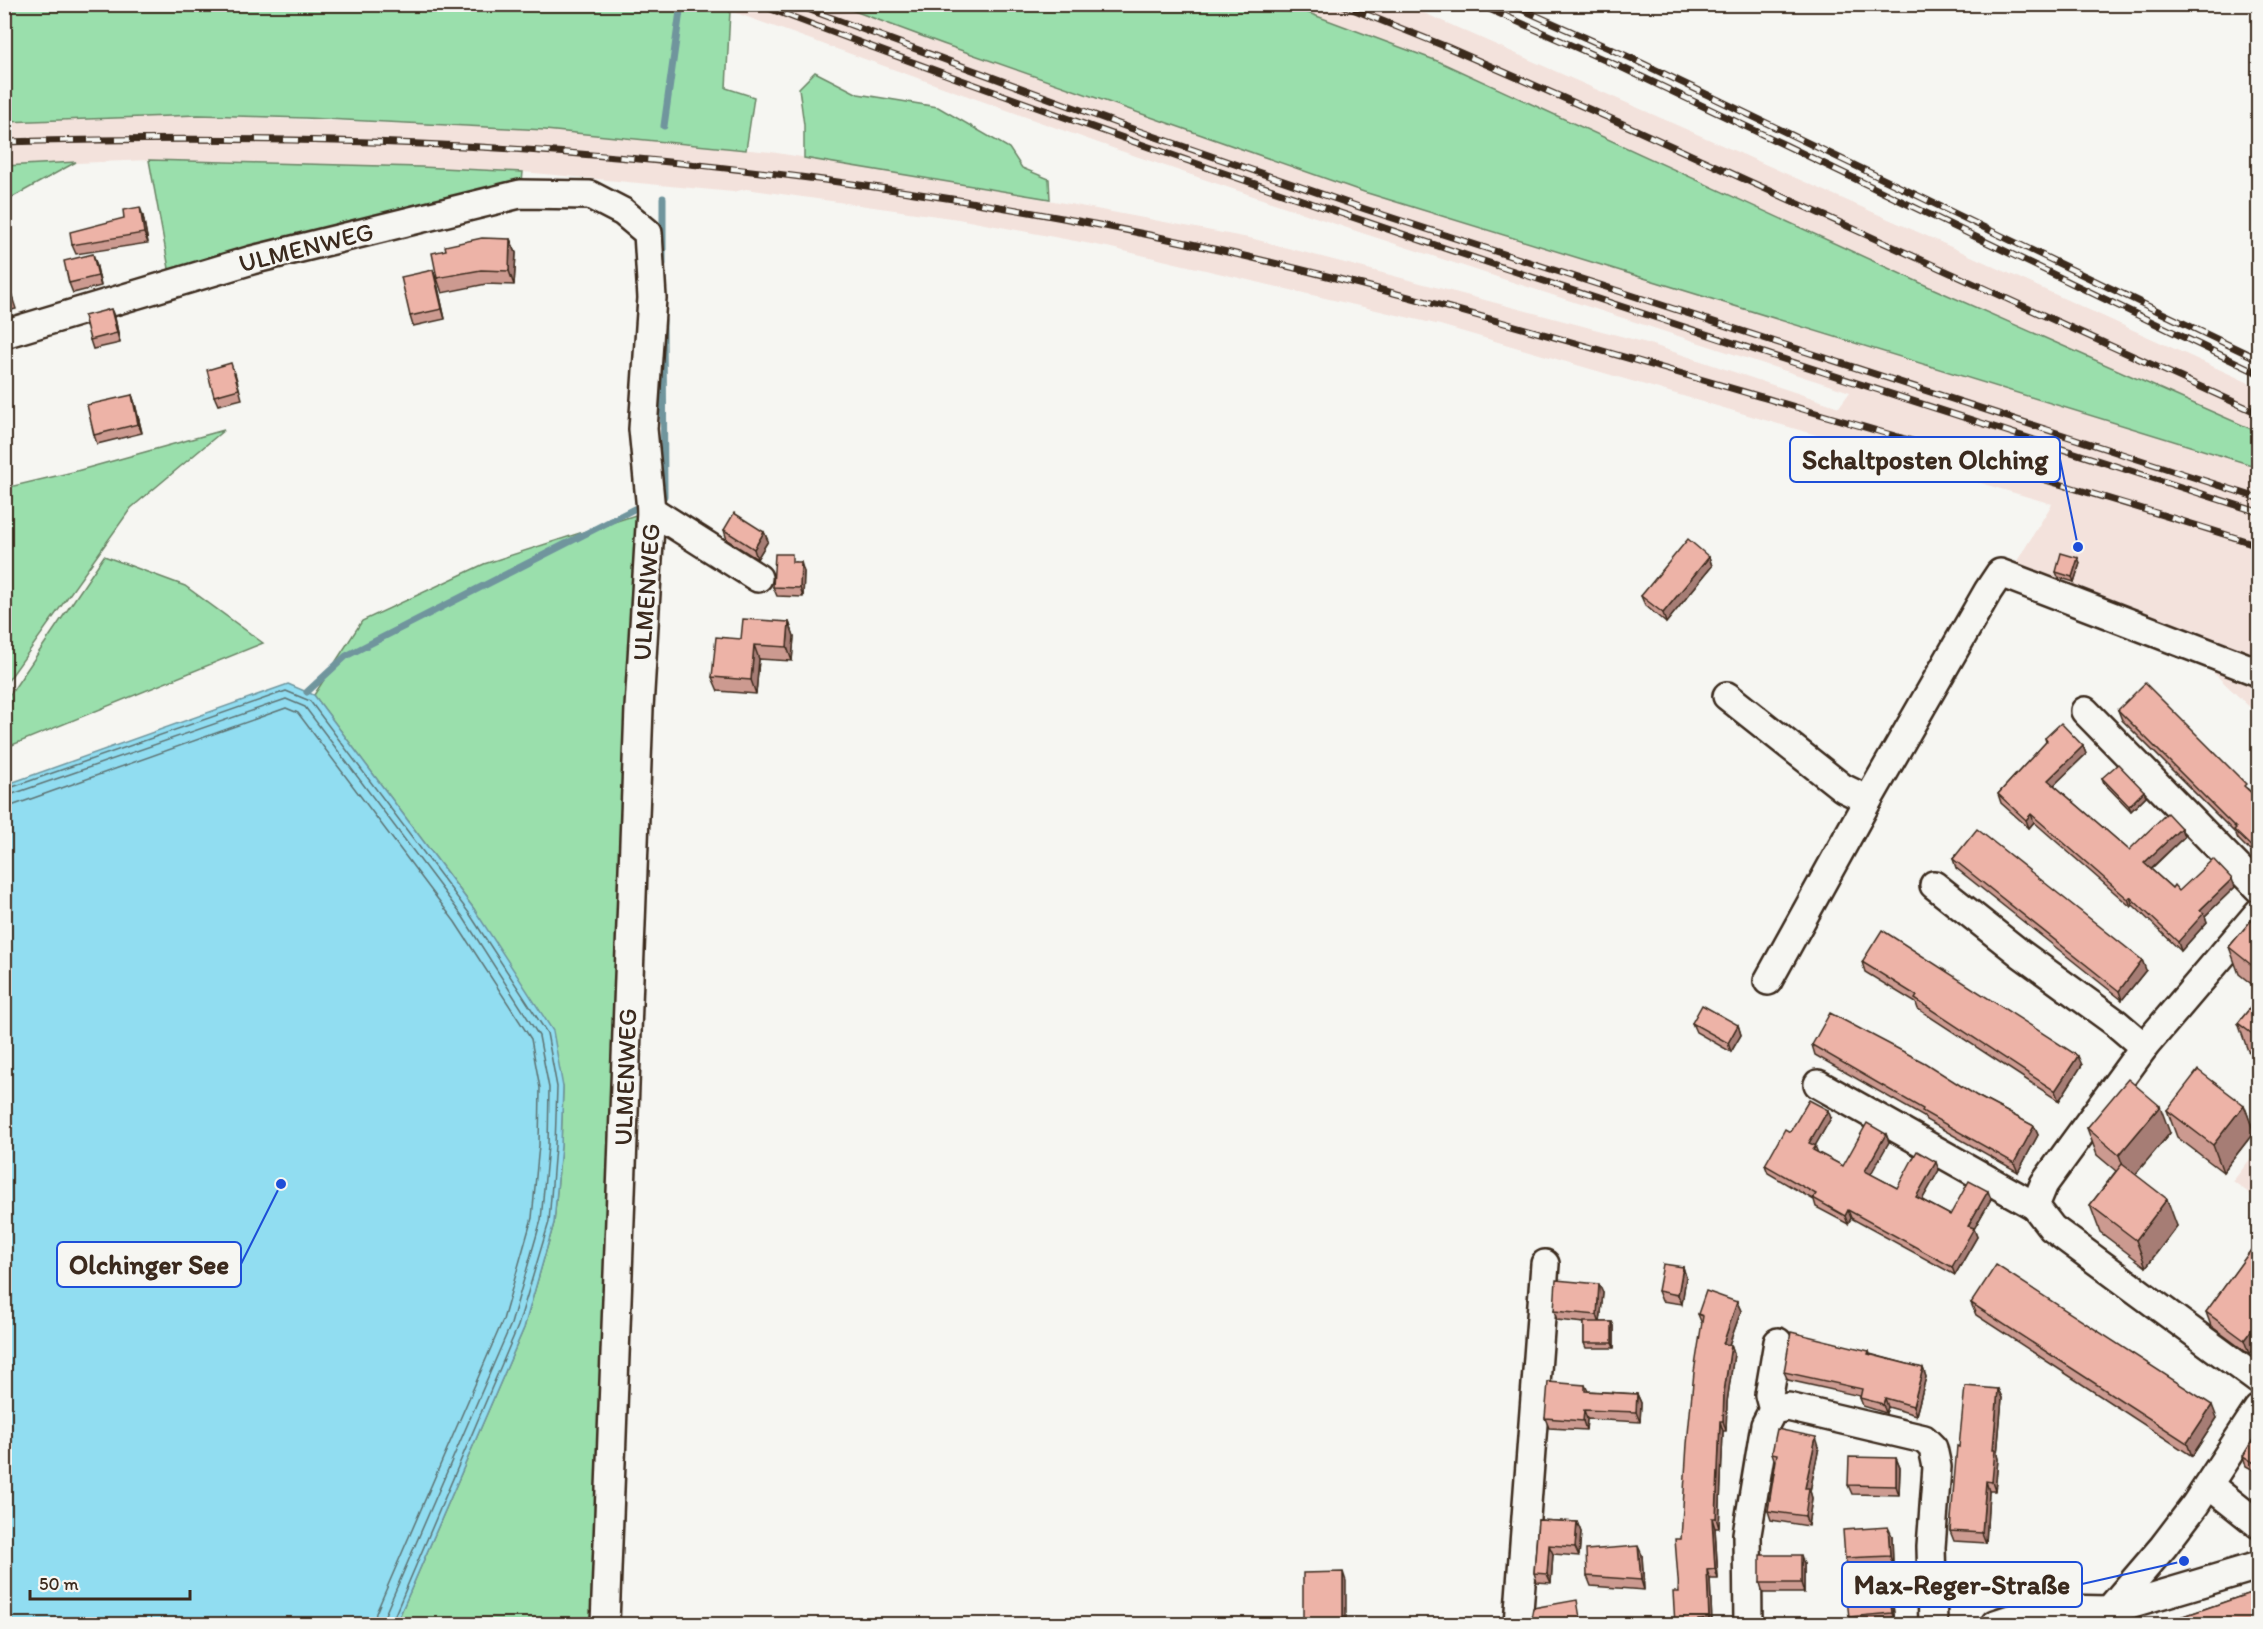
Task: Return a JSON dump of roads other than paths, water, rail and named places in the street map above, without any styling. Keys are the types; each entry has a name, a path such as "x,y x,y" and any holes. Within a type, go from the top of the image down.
{"street":[{"name":"ULMENWEG","path":"4,334 252,260 520,194 590,195 623,212 648,233 652,298 643,429 651,510 639,708 605,1624"},
{"path":"651,510 758,578"},
{"path":"1768,981 1868,800 2000,573 2259,672"},
{"path":"1726,696 1843,788 1868,800"},
{"path":"2085,711 2259,888"},
{"path":"1934,885 2058,983 2116,1023 2144,1047"},
{"path":"2036,1206 2044,1184 2144,1047 2259,913"},
{"path":"1818,1084 2036,1206 2052,1228 2259,1380"},
{"path":"1518,1624 1545,1264"},
{"path":"1748,1624 1747,1534 1765,1425 1773,1410 1769,1395 1778,1342"},
{"path":"1773,1410 1788,1407 1924,1439 1933,1449 1937,1467 1931,1547 1933,1624"},
{"path":"2102,1617 2163,1547 2209,1485 2259,1409"},
{"path":"2209,1485 2259,1524"},
{"path":"1995,1624 2019,1616 2060,1610 2102,1617 2259,1566"}],"water":[{"path":"288,684 314,695 474,909 553,1031 563,1087 561,1146 554,1223 524,1328 396,1624 5,1624 5,785"}],"waterway":[{"path":"664,126 681,4"},
{"path":"663,198 663,264"},
{"path":"663,320 664,496"},
{"path":"307,692 346,656 634,509"}],"railway":[{"path":"758,4 943,73 1317,205 1693,330 2258,512"},
{"path":"794,4 1127,127 1365,209 2258,498"},
{"path":"1340,4 1447,47 1623,124 2258,413"},
{"path":"1478,4 1625,69 2258,373"},
{"path":"1510,4 1631,58 2258,359"},
{"path":"4,142 160,139 265,140 369,142 508,149 681,163 767,173 1025,211 1195,245 1364,285 1615,354 2140,508 2258,545"}],"place":[{"name":"Schaltposten Olching","path":"2078,547"},
{"name":"Olchinger See","path":"281,1184"},
{"name":"Max-Reger-Straße","path":"2184,1561"}]}
